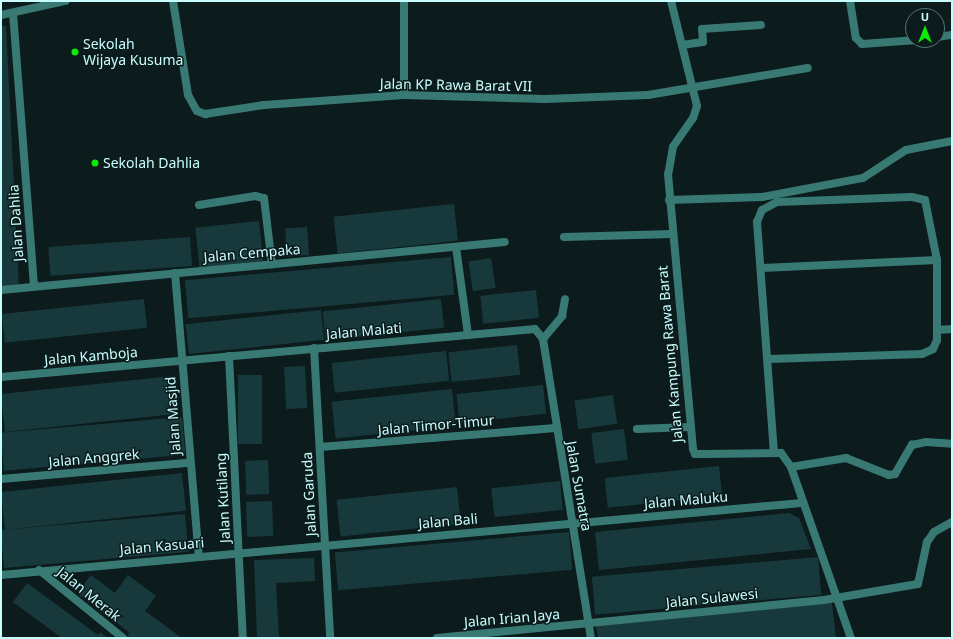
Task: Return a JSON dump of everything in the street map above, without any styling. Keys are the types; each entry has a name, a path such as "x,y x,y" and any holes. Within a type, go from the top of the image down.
{"street":[{"path":"1,15 65,1"},
{"name":"Jalan KP Rawa Barat VII","path":"173,1 188,95 196,111 205,114 264,105 404,95 546,99 648,95 692,86 808,68"},
{"path":"404,1 404,95"},
{"name":"Jalan Kampung Rawa Barat","path":"671,1 697,106 668,162 672,234 690,427 695,454 774,451"},
{"path":"850,1 856,38 862,44 905,41"},
{"name":"Jalan Dahlia","path":"13,13 34,286"},
{"path":"682,45 703,42 702,30 761,25"},
{"path":"669,200 762,197 863,178 906,150 952,141"},
{"path":"199,205 255,196 264,198 272,265"},
{"path":"769,359 922,354 933,349 937,330 937,260 925,200 912,198 777,202 762,210 757,222 769,359 774,451 781,452 791,467 802,503 838,598 851,638"},
{"path":"564,237 672,234"},
{"name":"Jalan Cempaka","path":"1,290 505,242"},
{"path":"456,247 468,335"},
{"path":"761,268 937,260"},
{"name":"Jalan Masjid","path":"175,274 183,360 189,463 199,556"},
{"path":"543,339 562,316 565,299"},
{"name":"Jalan Malati","path":"183,360 468,335 530,328 543,339"},
{"path":"937,330 952,330"},
{"name":"Jalan Sumatra","path":"543,339 555,428 573,523 591,638"},
{"name":"Jalan Garuda","path":"314,348 330,638"},
{"name":"Jalan Kutilang","path":"229,356 243,638"},
{"name":"Jalan Kamboja","path":"1,377 183,360"},
{"path":"637,429 690,427"},
{"name":"Jalan Timor-Timur","path":"320,447 555,428"},
{"path":"791,467 846,458 858,460 876,471 896,474 912,446 926,442 952,444"},
{"name":"Jalan Anggrek","path":"1,479 189,463"},
{"name":"Jalan Maluku","path":"573,523 802,503"},
{"name":"Jalan Sulawesi","path":"589,623 838,598 918,584 927,542 934,532 952,522"},
{"name":"Jalan Bali","path":"325,545 573,523"},
{"name":"Jalan Kasuari","path":"1,574 325,545"},
{"name":"Jalan Merak","path":"39,570 123,638"},
{"name":"Jalan Irian Jaya","path":"437,638 589,623"}],"building":[{"path":"1,26 6,26 19,288 1,289"},
{"path":"454,204 458,241 338,253 334,217"},
{"path":"259,221 263,261 200,267 195,228"},
{"path":"307,227 309,255 287,256 285,229"},
{"path":"190,237 192,266 50,276 48,247"},
{"path":"451,257 454,295 188,318 185,280"},
{"path":"491,258 496,288 473,291 468,262"},
{"path":"536,290 539,318 483,324 480,296"},
{"path":"144,299 147,328 5,343 2,314"},
{"path":"441,299 444,328 326,340 323,311"},
{"path":"321,310 324,340 189,354 186,324"},
{"path":"517,345 520,375 452,382 448,352"},
{"path":"446,351 449,381 335,393 332,363"},
{"path":"305,366 307,408 286,409 284,367"},
{"path":"238,375 262,375 262,444 238,444"},
{"path":"173,376 177,414 5,432 1,394"},
{"path":"543,385 546,414 460,423 456,394"},
{"path":"452,389 456,426 336,438 332,402"},
{"path":"613,395 617,424 578,429 574,400"},
{"path":"182,417 185,455 4,471 1,433"},
{"path":"624,429 628,460 595,464 591,433"},
{"path":"268,460 269,494 246,495 245,461"},
{"path":"719,466 722,496 608,508 605,478"},
{"path":"182,473 186,511 5,530 1,492"},
{"path":"560,481 563,510 494,517 491,488"},
{"path":"457,487 461,524 341,536 337,500"},
{"path":"272,501 273,536 247,537 246,502"},
{"path":"789,513 799,518 811,549 599,570 595,532"},
{"path":"185,514 188,552 4,568 1,530"},
{"path":"569,532 572,570 338,590 335,552"},
{"path":"818,557 821,595 595,615 592,577"},
{"path":"314,558 315,581 276,583 279,638 257,638 254,560"},
{"path":"91,575 115,593 128,575 156,596 145,611 182,638 127,638 129,632 77,593"},
{"path":"27,583 98,635 100,632 108,638 62,638 13,602"},
{"path":"832,603 836,638 598,638 596,626"}],"place":[{"name":"Sekolah Wijaya Kusuma","path":"75,52"},
{"name":"Sekolah Dahlia","path":"95,163"}]}
